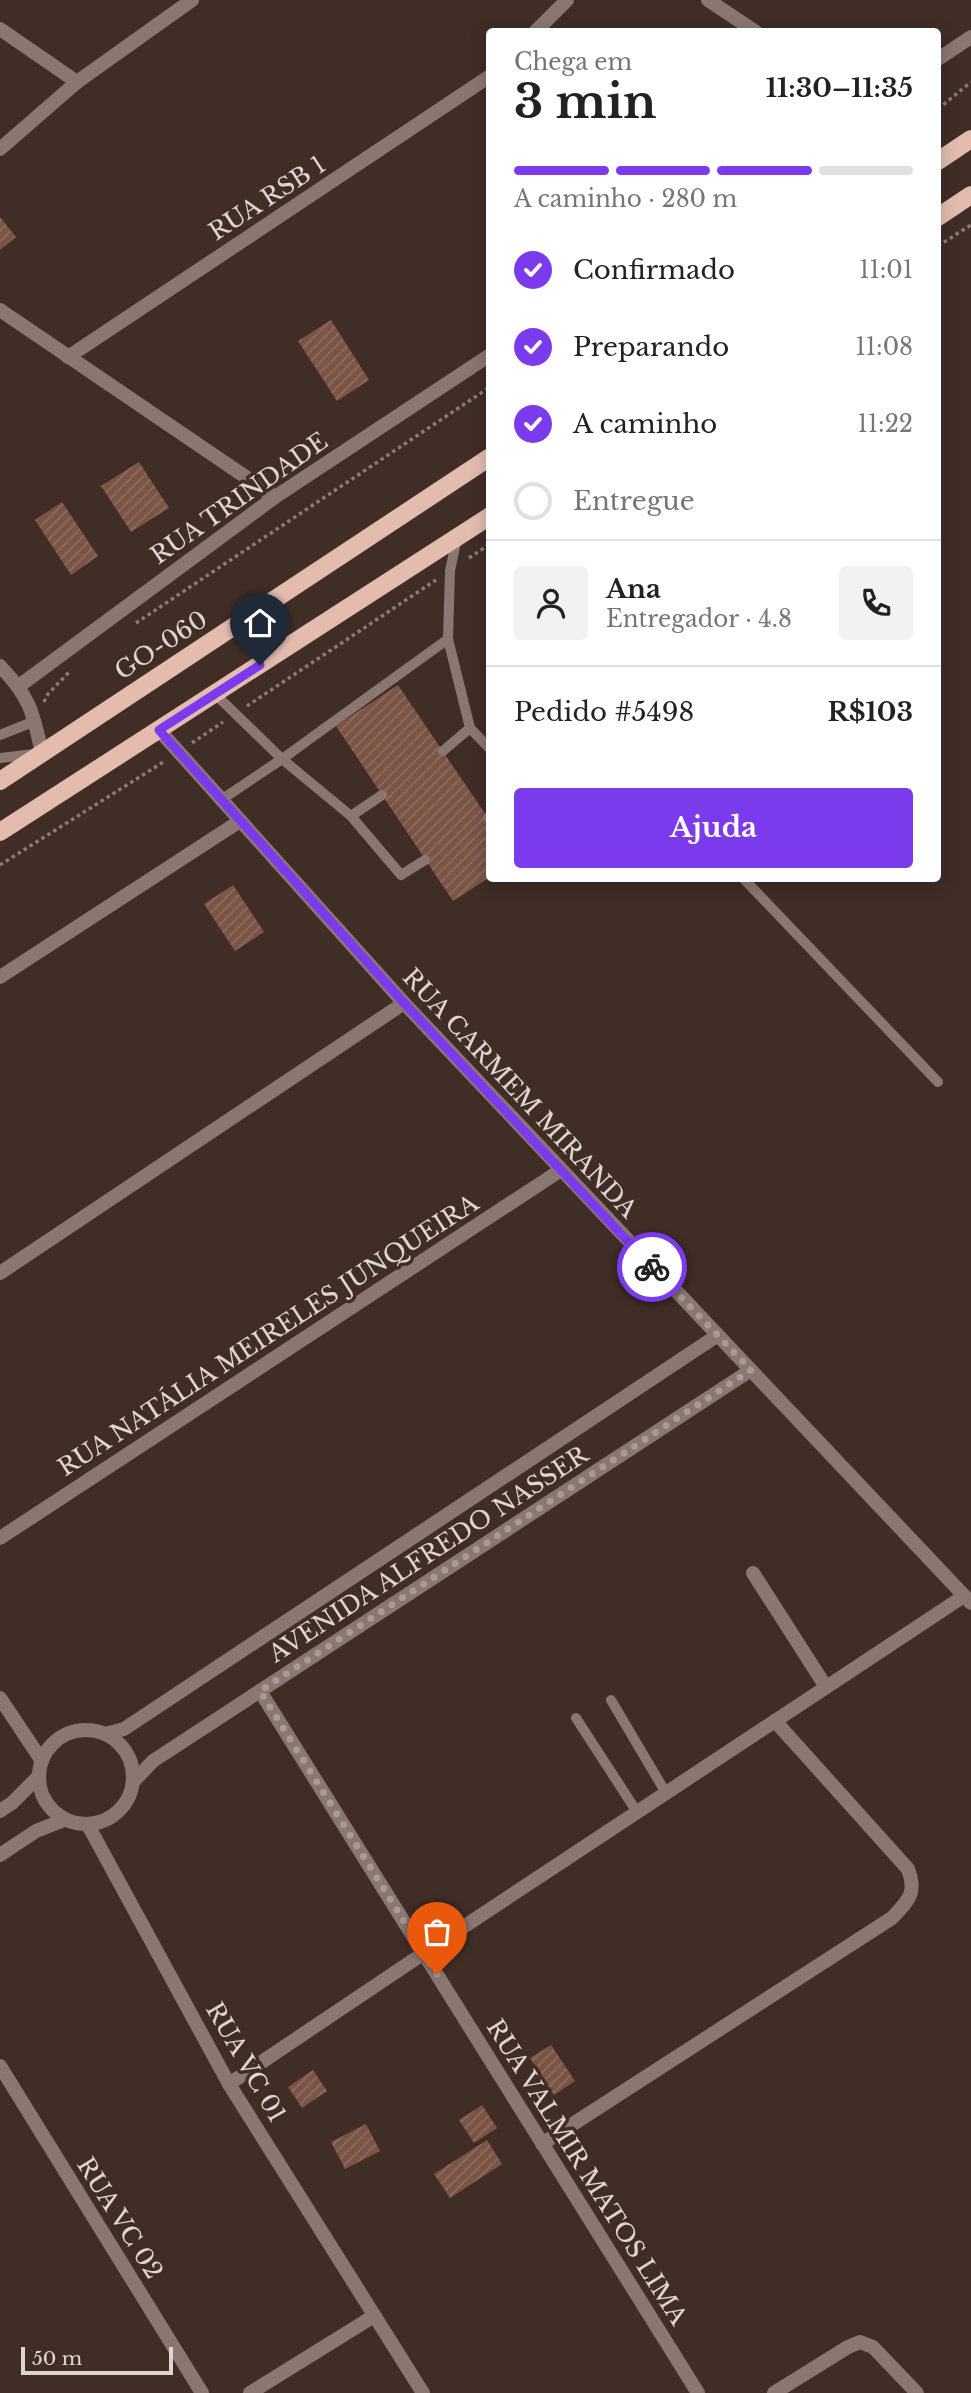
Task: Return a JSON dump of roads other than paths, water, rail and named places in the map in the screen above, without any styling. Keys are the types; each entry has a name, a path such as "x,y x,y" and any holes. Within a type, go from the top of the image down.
{"main road":[{"path":"941,159 971,139"},
{"path":"941,215 971,195"},
{"name":"GO-060","path":"0,781 486,460"},
{"path":"0,832 486,519"}],"street":[{"path":"0,149 77,82 192,0"},
{"path":"539,28 567,0"},
{"path":"708,0 750,28"},
{"path":"0,29 77,82"},
{"path":"941,57 971,37"},
{"name":"RUA RSB 1","path":"68,356 486,79"},
{"path":"0,310 275,497"},
{"name":"RUA TRINDADE","path":"19,686 275,497 486,358"},
{"path":"0,666 19,686 35,721 42,753"},
{"name":"RUA CARMEM MIRANDA","path":"159,730 404,1003 968,1599"},
{"path":"0,977 240,821"},
{"path":"0,1273 404,1003"},
{"name":"RUA NATÁLIA MEIRELES JUNQUEIRA","path":"0,1538 561,1170"},
{"name":"AVENIDA ALFREDO NASSER","path":"105,1734 124,1729 718,1335"},
{"name":"AVENIDA ALFREDO NASSER","path":"133,1782 153,1761 751,1370"},
{"path":"753,1573 826,1687"},
{"path":"229,2084 826,1687 968,1599"},
{"name":"RUA VALMIR MATOS LIMA","path":"260,1691 698,2393"},
{"path":"0,1698 42,1761"},
{"path":"542,2144 892,1918 906,1903 912,1892 908,1869 775,1721"},
{"path":"77,1730 94,1730 105,1734 113,1738 130,1759 133,1782 130,1796 121,1810 104,1821 88,1825 64,1820 47,1805 40,1790 38,1777 46,1751 64,1735 77,1730"},
{"path":"0,1811 38,1777"},
{"path":"0,1855 36,1831 64,1820"},
{"name":"RUA VC 01","path":"88,1825 229,2084 422,2393"},
{"name":"RUA VC 02","path":"0,2066 202,2393"},
{"path":"250,2393 374,2316"},
{"path":"774,2393 860,2342 873,2347 917,2393"}],"lane":[{"path":"457,537 450,571 448,639 470,728 486,745"},
{"path":"221,800 448,639"},
{"path":"215,694 282,758 351,816 401,875 425,860"},
{"path":"0,735 35,721"},
{"path":"443,751 470,728"},
{"path":"0,758 42,753"},
{"path":"351,816 382,795"},
{"path":"747,882 938,1082"},
{"path":"611,1700 666,1793"},
{"path":"576,1718 637,1812"}]}
